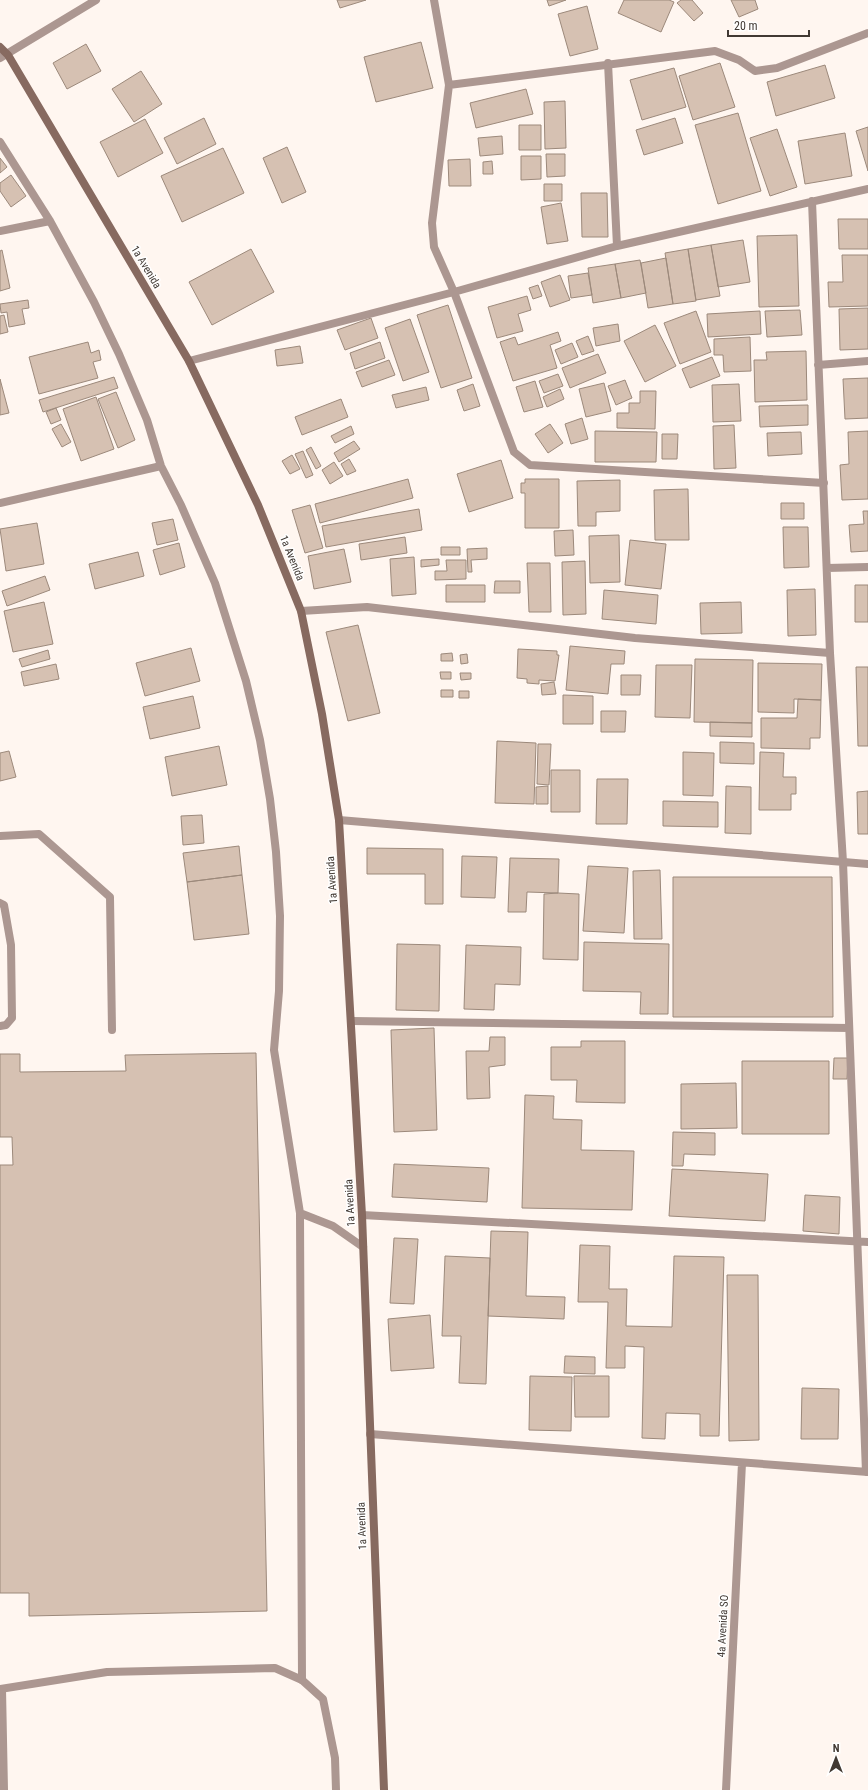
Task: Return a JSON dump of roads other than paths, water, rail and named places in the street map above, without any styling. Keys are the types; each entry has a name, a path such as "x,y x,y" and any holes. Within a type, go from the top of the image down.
{"street":[{"path":"4,56 96,0"},
{"path":"434,0 449,85 432,223 434,247 454,292 514,452 530,465 824,483"},
{"path":"449,85 608,63 715,51 739,60 755,72 777,68 868,33"},
{"name":"1a Avenida","path":"0,47 4,56 189,361 258,505 301,612 322,714 339,820 352,1021 362,1215 384,1790"},
{"path":"608,63 617,246"},
{"path":"0,142 50,221 94,302 119,354 147,420 161,466 184,512 215,583 246,681 260,740 270,799 280,909 279,991 274,1050 300,1214 302,1680"},
{"path":"189,361 454,292 617,246 868,189"},
{"path":"370,1434 867,1472 856,1241 843,862 830,653 812,201"},
{"path":"0,231 50,221"},
{"path":"818,365 868,361"},
{"path":"0,503 161,466"},
{"path":"827,568 868,567"},
{"path":"301,612 367,606 636,638 830,653"},
{"path":"339,820 868,864"},
{"path":"0,836 39,834 110,897 112,1030"},
{"path":"0,903 4,905 11,945 12,1018 6,1025 0,1026"},
{"path":"352,1021 849,1028"},
{"path":"300,1214 333,1226 363,1247"},
{"path":"362,1215 868,1242"},
{"name":"4a Avenida SO","path":"726,1790 742,1463"},
{"path":"4,1790 1,1689 107,1672 275,1668 302,1680 323,1699 335,1758 336,1790"}]}
